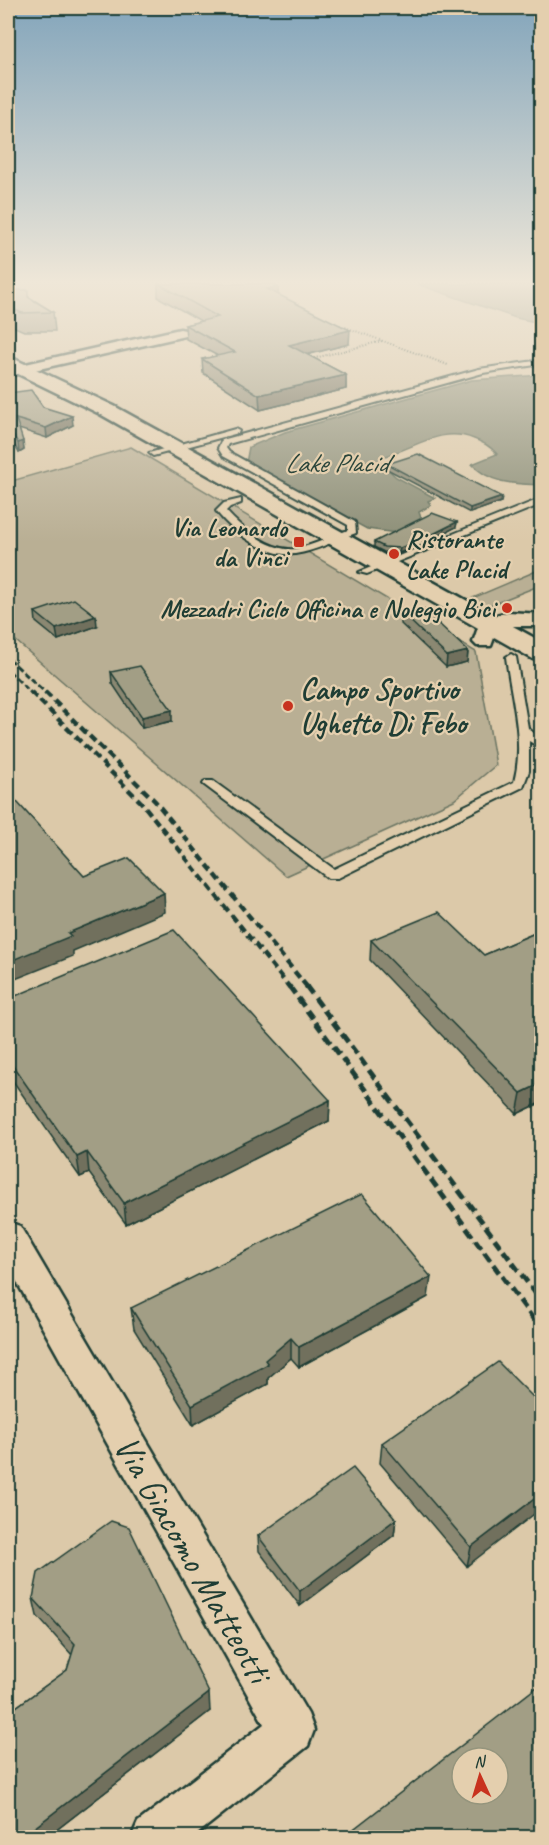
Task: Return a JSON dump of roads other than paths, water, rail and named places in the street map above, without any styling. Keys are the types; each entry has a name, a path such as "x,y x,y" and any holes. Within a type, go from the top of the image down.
{"street":[{"path":"15,370 163,450 250,501 326,540 486,632 541,660"},
{"path":"486,632 508,618 542,620"},
{"path":"486,632 511,657 541,660"},
{"name":"Via Giacomo Matteotti","path":"8,1236 292,1731 154,1838"}],"lane":[{"path":"326,540 353,531 352,524 240,464 226,454 222,448 225,442 488,370"},
{"path":"163,450 326,406"},
{"path":"374,568 542,501"},
{"path":"209,784 333,875 421,834 519,784 524,773 521,728 511,657"},
{"path":"521,728 542,746"}],"water":[{"name":"Lake Placid","path":"541,375 541,485 504,482 487,476 472,464 497,454 492,449 462,435 439,436 382,457 380,462 396,477 435,498 428,501 431,505 419,512 422,521 397,533 367,529 246,463 249,447 285,432 472,380"}],"railway":[{"path":"8,658 47,694"},
{"path":"8,670 32,694"},
{"path":"31,692 141,802 290,988"},
{"path":"45,692 155,801 308,988"},
{"path":"289,986 542,1331"},
{"path":"306,986 542,1302"}],"place":[{"name":"Via Leonardo da Vinci","path":"299,542"},
{"name":"Ristorante Lake Placid","path":"394,554"},
{"name":"Mezzadri Ciclo Officina e Noleggio Bici","path":"507,608"},
{"name":"Campo Sportivo Ughetto Di Febo","path":"288,706"}]}
